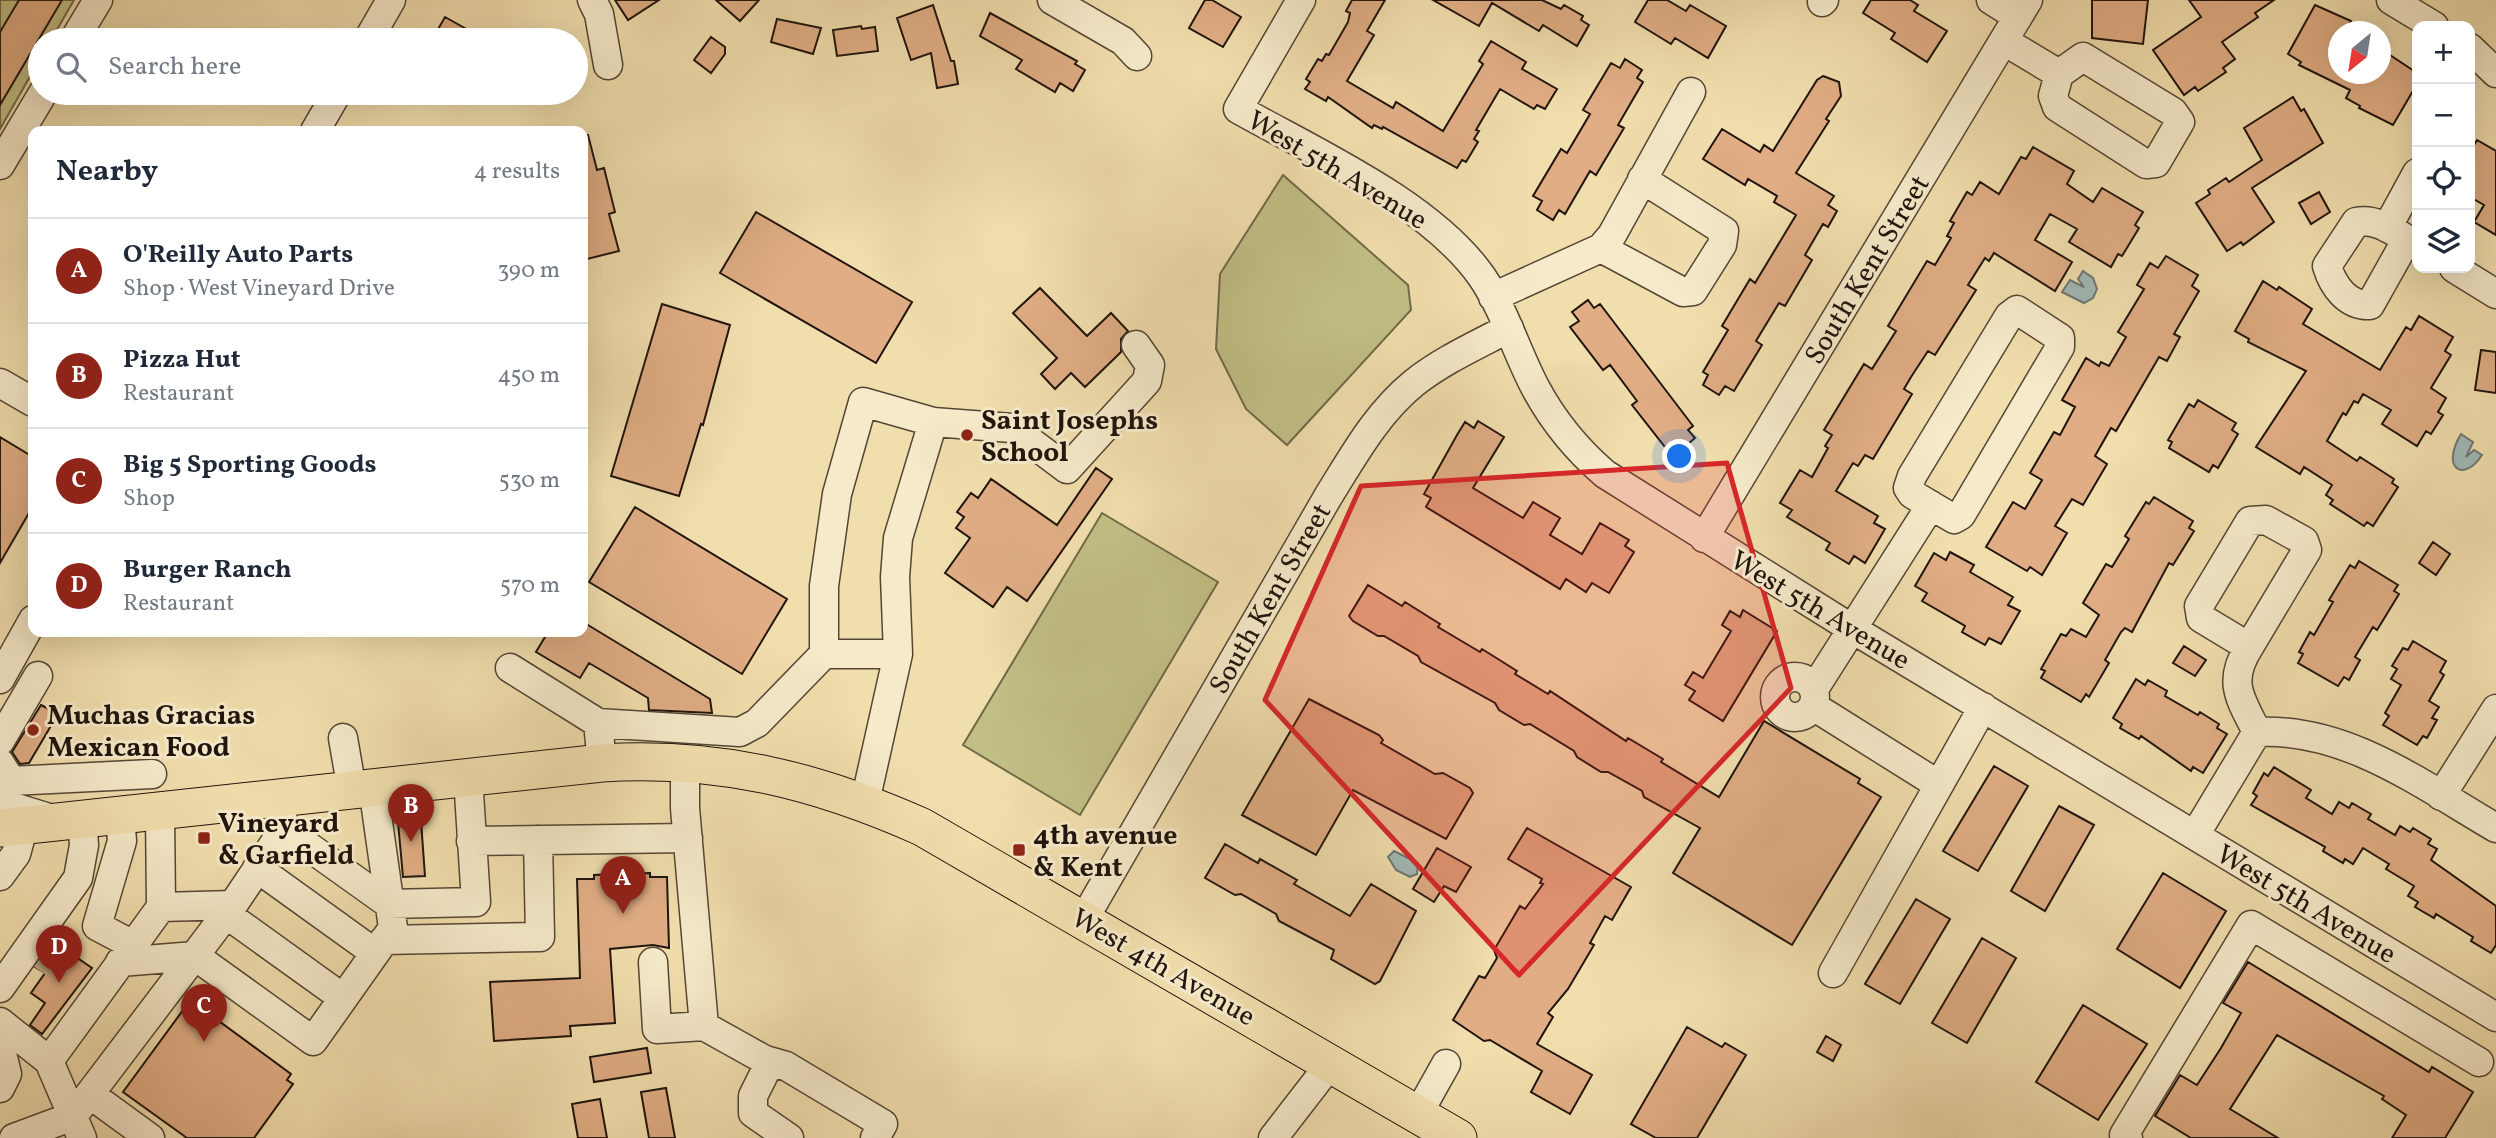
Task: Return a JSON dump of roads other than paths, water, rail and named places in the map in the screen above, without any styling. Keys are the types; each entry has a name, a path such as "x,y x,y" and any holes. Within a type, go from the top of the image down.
{"main road":[{"name":"West 4th Avenue","path":"8,819 72,820 160,811 282,814 363,789 602,763 685,763 738,750 790,778 865,802 932,832 1458,1138"}],"street":[{"path":"81,28 98,0"},
{"path":"375,28 391,0"},
{"path":"592,0 599,14 608,65"},
{"path":"1052,0 1123,41 1137,56"},
{"name":"West 5th Avenue","path":"1301,0 1238,109 1425,218 1465,256 1493,297 1535,387 1563,431 1583,454 1633,494 1704,538 2496,1017"},
{"path":"1991,0 2023,8"},
{"path":"2391,0 2426,21"},
{"name":"South Kent Street","path":"1704,538 2023,8"},
{"path":"2004,41 2059,74"},
{"path":"1493,297 1601,248 1643,180 1691,92"},
{"path":"0,165 36,105"},
{"path":"318,126 330,105"},
{"path":"1601,248 1683,292 1693,290 1722,245 1724,231 1643,180"},
{"path":"2403,238 2412,196"},
{"path":"2462,273 2496,293"},
{"path":"2017,310 2060,338 2060,347 1961,515 1954,519 1931,505 1908,488 1912,476 2008,316 2017,310"},
{"name":"South Kent Street","path":"1084,919 1316,517 1369,432 1414,383 1444,362 1509,328"},
{"path":"510,668 598,723 738,750 757,723 824,654 824,586 836,494 863,402 933,422 1012,428 1067,468 1147,381 1150,365 1136,345"},
{"path":"0,383 28,399"},
{"path":"865,802 898,654 895,577 898,538 933,422"},
{"path":"1931,505 1814,697 1940,785"},
{"path":"0,679 28,629"},
{"path":"2249,647 2240,663 2236,689 2257,732"},
{"path":"824,654 898,654"},
{"path":"0,741 38,676"},
{"path":"1833,973 1983,707"},
{"path":"2441,796 2496,709"},
{"path":"598,723 602,763"},
{"path":"2257,732 2281,731 2337,742 2381,761 2496,827"},
{"path":"2195,835 2257,732"},
{"path":"120,815 122,841 97,926 126,953 195,956 313,1041 393,928 363,789 342,738"},
{"path":"0,762 11,781 152,774"},
{"path":"685,763 688,838 704,1026"},
{"path":"82,1116 230,910 257,867 282,814 389,904 476,902 468,777"},
{"path":"49,1061 161,907 160,811"},
{"path":"0,876 16,854 8,819"},
{"path":"0,998 16,995 81,905 72,820"},
{"path":"471,841 688,838"},
{"path":"257,867 380,946 540,937 538,840"},
{"path":"0,988 79,870 116,861 159,863"},
{"path":"161,907 230,910 343,998"},
{"path":"2129,1138 2124,1135 2251,925 2479,1062"},
{"path":"2334,975 2359,934"},
{"path":"653,962 657,1029 704,1026 770,1062 786,1066 883,1124 875,1138"},
{"path":"0,1022 49,1061 82,1116"},
{"path":"0,1045 7,1074 0,1088"},
{"path":"770,1062 753,1096 753,1113 789,1138"},
{"path":"1273,1138 1331,1063"},
{"path":"1418,1114 1446,1064"},
{"path":"14,1138 82,1116 150,1138"}],"water":[{"path":"2083,271 2093,278 2097,289 2093,298 2084,303 2062,292 2070,280 2084,287 2078,279"},
{"path":"2461,434 2473,442 2466,457 2474,450 2482,455 2475,464 2462,470 2457,468 2453,456"},
{"path":"1394,851 1418,863 1417,874 1410,877 1396,870 1388,857"}],"tunnel":[{"path":"36,968 45,955"}],"place":[{"name":"Saint Josephs School","path":"967,435"},
{"name":"Muchas Gracias Mexican Food","path":"33,730"},
{"name":"Vineyard & Garfield","path":"204,838"},
{"name":"Pizza Hut","path":"411,842"},
{"name":"4th avenue & Kent","path":"1019,850"},
{"name":"O'Reilly Auto Parts","path":"623,914"},
{"name":"Burger Ranch","path":"59,983"},
{"name":"Big 5 Sporting Goods","path":"204,1042"}]}
